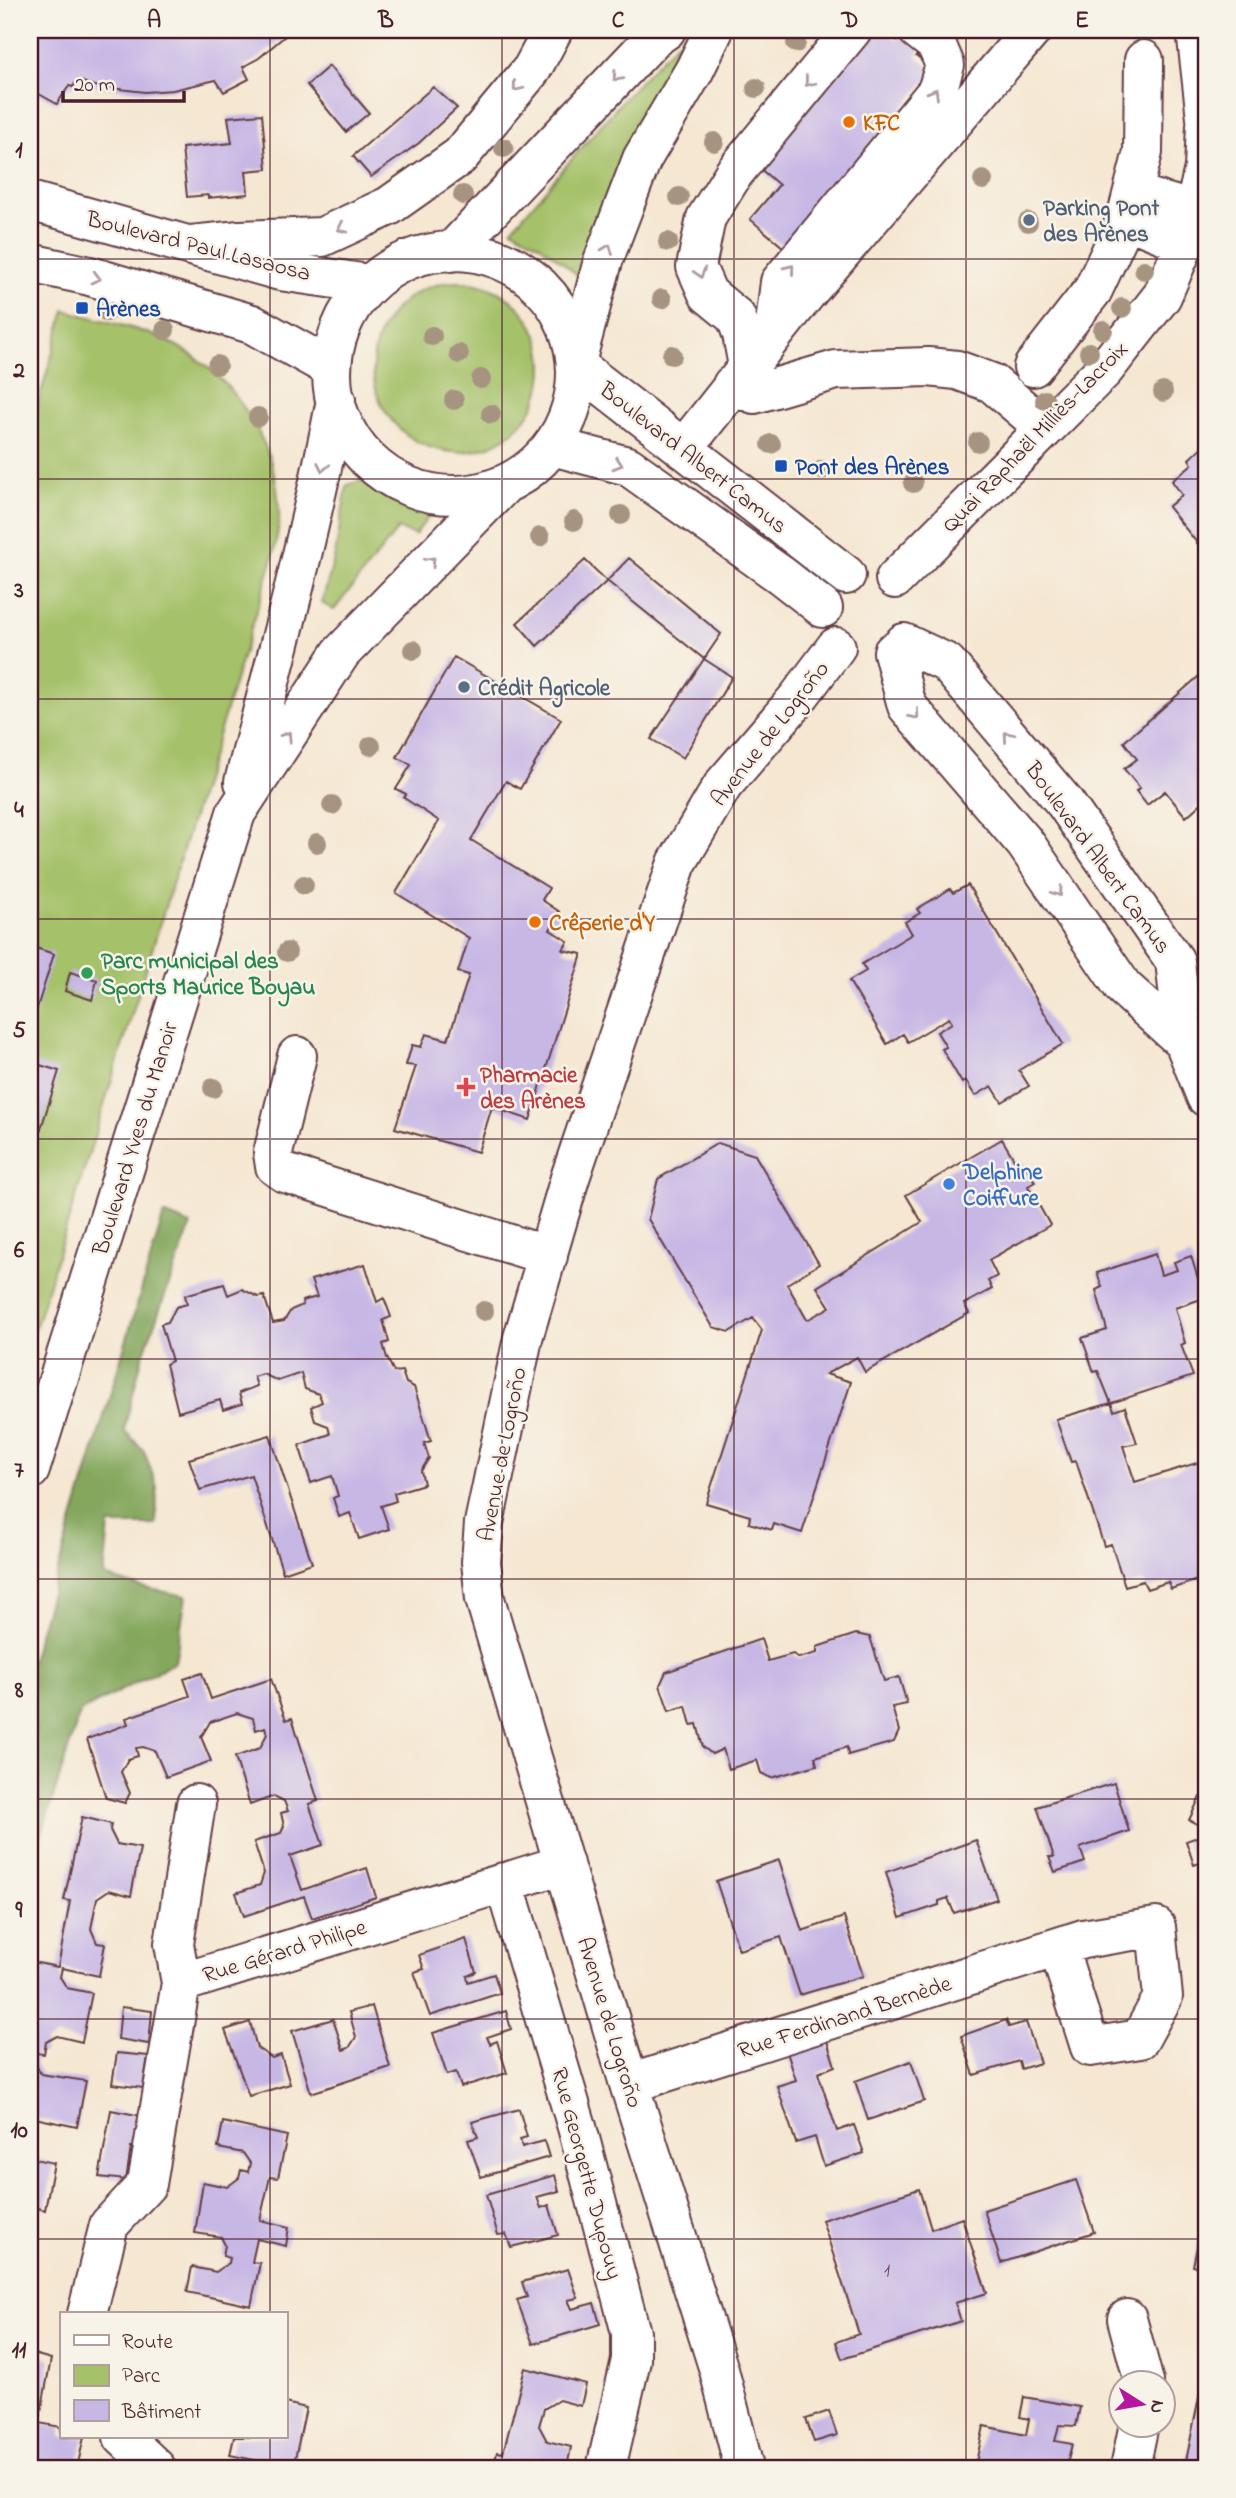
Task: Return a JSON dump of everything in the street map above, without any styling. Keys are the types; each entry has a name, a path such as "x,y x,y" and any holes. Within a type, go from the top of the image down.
{"street":[{"path":"191,245 322,237 389,206 460,156 532,69 553,30"},
{"path":"451,252 653,39 666,30"},
{"path":"576,365 603,261 642,159 694,71 714,30"},
{"path":"852,30 734,173 706,218 696,267 708,294 736,317 742,334 740,375 754,394 836,370 928,367 957,370 992,383 1045,428"},
{"path":"775,333 780,282 937,91 945,65 936,44 918,30"},
{"path":"683,449 740,375 1032,30"},
{"path":"1196,30 1206,118"},
{"path":"1033,367 1093,289 1130,206 1143,152 1144,60"},
{"name":"Quai Raphaël Milliès-Lacroix","path":"895,579 1104,370 1162,296 1190,227 1203,168 1206,125"},
{"name":"Boulevard Paul Lasaosa","path":"30,201 280,271 369,284"},
{"path":"1130,206 1190,227"},
{"path":"30,263 90,276 251,324 333,384 343,425 363,455 390,478 423,492 459,496 495,489 527,472 552,446 569,414 577,379 574,344 560,310 538,283 509,262 468,251 425,254 386,271 369,284 341,326 333,384 319,486 291,607 236,813"},
{"name":"Boulevard Albert Camus","path":"576,365 846,575"},
{"name":"Boulevard Albert Camus","path":"552,446 628,466 823,608"},
{"name":"Boulevard Yves du Manoir","path":"30,1470 236,813 341,653 505,484"},
{"path":"871,570 884,572 895,579 908,595 913,616 910,630 898,647 879,659 864,660 849,656 836,648 823,623 823,608 835,583 846,575 871,570"},
{"name":"Boulevard Albert Camus","path":"1184,1042 1123,987 1025,843 907,706 898,647 947,663 1065,803 1175,961 1184,1042 1206,1097"},
{"name":"Avenue de Logroño","path":"744,2468 719,2370 629,2084 485,1599 481,1562 484,1523 523,1338 574,1165 677,863 723,785 797,699 836,648"},
{"path":"297,1056 273,1153 275,1166 285,1173 548,1256"},
{"path":"181,1983 174,1944 196,1804"},
{"name":"Rue Gérard Philipe","path":"87,2312 108,2225 147,2184 181,1983 564,1864"},
{"name":"Rue Georgette Dupouy","path":"504,1882 577,2127 631,2333 631,2360 606,2468"},
{"name":"Rue Ferdinand Bernède","path":"629,2084 1058,1947"},
{"path":"1127,2319 1140,2368"},
{"path":"124,2438 156,2468"},
{"path":"1130,2468 1136,2438"}],"green space":[{"path":"690,30 695,33 649,103 627,146 605,203 581,279 540,245 512,229 621,102"},
{"path":"458,282 491,288 518,307 537,334 543,367 537,400 518,427 491,446 458,452 425,446 398,427 379,400 373,367 379,334 398,307 425,288"},
{"name":"Parc municipal des Sports Maurice Boyau","path":"65,310 158,337 206,366 226,385 244,408 269,458 276,485 279,519 272,561 30,1345 30,431"},
{"path":"366,479 401,503 431,513 415,535 398,529 334,610 322,603 335,555 347,485"},
{"path":"164,1214 191,1225 142,1358 124,1430 144,1451 157,1487 156,1525 109,1525 104,1576 140,1587 186,1596 175,1662 80,1712 30,1871 30,1664"}],"building":[{"path":"30,30 292,30 259,58 243,67 249,79 224,92 216,80 173,90 145,92 94,86 77,80 73,87 69,86 57,104 30,89"},
{"path":"872,30 885,30 897,40 902,34 921,50 916,56 934,71 784,248 750,219 779,185 757,166"},
{"path":"329,66 369,113 346,132 307,85"},
{"path":"433,87 457,108 419,143 371,177 353,156"},
{"path":"262,114 267,169 246,171 248,194 187,197 182,148 232,143 228,117"},
{"path":"1201,448 1206,455 1206,554 1168,507 1182,495 1172,481 1192,464 1189,459"},
{"path":"629,558 721,634 704,659 607,581"},
{"path":"585,560 607,581 537,646 517,623"},
{"path":"454,657 561,719 520,789 506,781 471,840 549,888 542,900 560,912 550,930 568,941 563,950 582,954 530,1120 492,1107 478,1152 395,1128 416,1066 406,1065 412,1045 421,1047 426,1034 448,1040 469,975 458,972 469,938 396,893 439,821 404,798 406,794 396,789 411,765 397,757"},
{"path":"704,659 732,677 683,758 651,739"},
{"path":"1206,670 1206,799 1186,817 1165,791 1147,805 1136,791 1140,788 1124,769 1137,759 1124,742"},
{"path":"968,885 1063,1044 1019,1070 1029,1086 1002,1102 992,1086 975,1096 966,1081 962,1083 942,1049 946,1047 937,1032 952,1023 949,1018 908,1042 903,1034 887,1044 849,981 866,971 862,964 912,934 905,922 920,913 917,909 950,889 953,893"},
{"path":"30,946 54,954 30,1030"},
{"path":"70,972 97,980 92,1000 65,991"},
{"path":"30,1062 59,1071 30,1164"},
{"path":"1002,1139 1018,1166 1024,1163 1035,1182 1028,1186 1050,1225 989,1260 997,1276 988,1281 992,1289 964,1304 969,1313 865,1372 857,1357 826,1374 851,1382 802,1533 774,1524 772,1530 749,1523 750,1516 706,1503 762,1330 753,1318 729,1332 713,1327 648,1219 658,1179 718,1143 755,1155 819,1264 787,1284 807,1320 830,1307 817,1287 922,1222 906,1195"},
{"path":"1155,1254 1161,1275 1177,1270 1174,1262 1191,1256 1204,1298 1175,1308 1185,1343 1181,1345 1193,1376 1111,1403 1098,1371 1094,1372 1082,1338 1107,1330 1096,1290 1102,1287 1097,1273"},
{"path":"365,1264 377,1302 384,1298 391,1317 383,1320 389,1342 383,1344 387,1358 394,1372 402,1371 406,1383 414,1387 431,1441 424,1443 429,1458 421,1471 424,1484 394,1493 396,1501 381,1506 389,1529 359,1539 350,1513 339,1517 333,1498 338,1496 332,1476 311,1483 299,1445 330,1434 328,1426 315,1421 311,1407 322,1402 319,1394 305,1389 301,1373 278,1381 263,1374 254,1377 257,1386 239,1393 242,1404 223,1410 220,1400 178,1412 166,1364 172,1361 161,1324 168,1322 176,1307 187,1304 185,1295 224,1284 228,1295 242,1289 258,1297 264,1296 273,1323 284,1321 291,1310 303,1305 302,1301 317,1297 311,1280"},
{"path":"1111,1403 1114,1411 1125,1407 1137,1443 1123,1446 1135,1482 1206,1460 1206,1577 1171,1589 1168,1582 1147,1589 1143,1581 1125,1586 1111,1544 1104,1546 1076,1461 1071,1462 1056,1419"},
{"path":"270,1435 312,1563 283,1573 251,1475 200,1490 189,1459"},
{"path":"856,1634 870,1637 884,1681 899,1677 907,1704 892,1707 899,1731 894,1742 848,1755 847,1747 815,1757 817,1765 771,1778 761,1773 757,1760 729,1769 723,1749 712,1754 703,1747 697,1724 691,1725 686,1706 669,1711 660,1685 666,1672 761,1639 768,1661 793,1654 799,1658 817,1653 817,1647"},
{"path":"202,1673 211,1699 271,1679 286,1720 292,1718 318,1801 309,1804 323,1845 290,1856 302,1890 367,1868 376,1897 312,1918 304,1896 244,1916 236,1893 260,1885 264,1873 254,1842 281,1833 284,1826 281,1813 288,1811 284,1801 274,1796 250,1805 235,1757 260,1748 267,1734 265,1727 256,1730 253,1718 237,1713 210,1722 201,1737 211,1761 166,1777 155,1751 136,1748 138,1756 128,1759 121,1772 130,1793 125,1803 106,1798 87,1739 128,1724 126,1718 190,1696 184,1679"},
{"path":"1114,1783 1129,1831 1080,1848 1085,1862 1055,1872 1049,1857 1054,1857 1037,1807"},
{"path":"1200,1797 1206,1800 1206,1861 1194,1865 1186,1841 1203,1835 1201,1826 1189,1820"},
{"path":"82,1817 111,1824 110,1830 117,1844 140,1848 131,1896 109,1890 97,1898 91,1929 97,1943 105,1944 99,1976 62,1968 60,1977 67,1988 92,1993 82,2042 57,2036 46,2042 44,2054 36,2053 35,2064 41,2074 86,2081 77,2127 30,2117 30,1971 32,1962 58,1967 70,1901 64,1900"},
{"path":"976,1840 997,1899 954,1913 948,1898 939,1901 939,1905 900,1918 886,1872"},
{"path":"779,1860 802,1931 844,1917 863,1976 800,1995 781,1937 739,1950 716,1881"},
{"path":"466,1939 476,1972 467,1976 468,1982 494,1974 500,1993 430,2016 414,1972 424,1969 419,1955"},
{"path":"372,2006 390,2067 311,2093 292,2031 333,2019 343,2050 349,2048 356,2037 349,2012"},
{"path":"121,2007 152,2011 149,2044 118,2039"},
{"path":"506,2011 511,2029 487,2037 490,2044 497,2041 507,2073 461,2087 456,2072 447,2075 433,2033"},
{"path":"1006,2020 1009,2027 1026,2022 1040,2063 1021,2069 1019,2061 974,2075 961,2036"},
{"path":"250,2022 257,2048 272,2058 281,2055 290,2084 249,2096 225,2030"},
{"path":"826,2038 835,2066 818,2073 837,2131 854,2125 864,2153 824,2166 815,2137 796,2143 777,2086 796,2080 787,2052"},
{"path":"117,2053 148,2056 143,2088 112,2084"},
{"path":"911,2061 924,2101 868,2120 855,2081"},
{"path":"519,2109 527,2137 520,2139 522,2147 544,2141 549,2157 481,2177 468,2140 478,2137 472,2122"},
{"path":"111,2110 142,2116 135,2148 131,2147 126,2180 99,2177"},
{"path":"223,2122 287,2136 278,2178 270,2177 260,2220 289,2227 286,2246 257,2239 252,2262 260,2263 251,2306 187,2292 192,2267 216,2272 229,2263 230,2258 223,2256 225,2245 221,2237 195,2233 203,2182 227,2187 239,2178 241,2170 248,2172 250,2163 243,2153 218,2148"},
{"path":"30,2158 54,2163 45,2210 30,2206"},
{"path":"555,2175 559,2191 537,2197 541,2208 549,2205 558,2235 511,2247 506,2234 498,2235 486,2195"},
{"path":"1076,2180 1094,2232 1001,2263 984,2210"},
{"path":"919,2189 931,2229 962,2218 987,2293 955,2303 961,2321 842,2359 836,2342 859,2334 822,2220"},
{"path":"1206,2209 1206,2268 1193,2266"},
{"path":"568,2269 578,2298 568,2300 572,2309 594,2303 600,2324 533,2344 517,2300 527,2297 522,2282"},
{"path":"30,2353 51,2359 39,2423 60,2427 60,2438 84,2438 77,2468 30,2468"},
{"path":"525,2368 586,2384 581,2406 559,2400 544,2409 539,2426 547,2441 571,2447 567,2468 493,2468 497,2452 503,2453"},
{"path":"1203,2378 1206,2379 1206,2468 1197,2468 1185,2466"},
{"path":"1024,2397 1080,2407 1076,2426 1059,2425 1055,2441 1072,2444 1066,2468 975,2467 984,2426 1026,2435 1029,2419 1020,2417"},
{"path":"287,2403 306,2408 293,2468 230,2455 234,2438 287,2438"},
{"path":"829,2411 837,2435 814,2442 806,2419"}],"place":[{"name":"KFC","path":"849,122"},
{"name":"Parking Pont des Arènes","path":"1029,220"},
{"name":"Arènes","path":"82,308"},
{"name":"Pont des Arènes","path":"781,466"},
{"name":"Crédit Agricole","path":"464,687"},
{"name":"Crêperie d'Y","path":"535,922"},
{"name":"Parc municipal des Sports Maurice Boyau","path":"87,973"},
{"name":"Pharmacie des Arènes","path":"466,1087"},
{"name":"Delphine Coiffure","path":"949,1184"}]}
